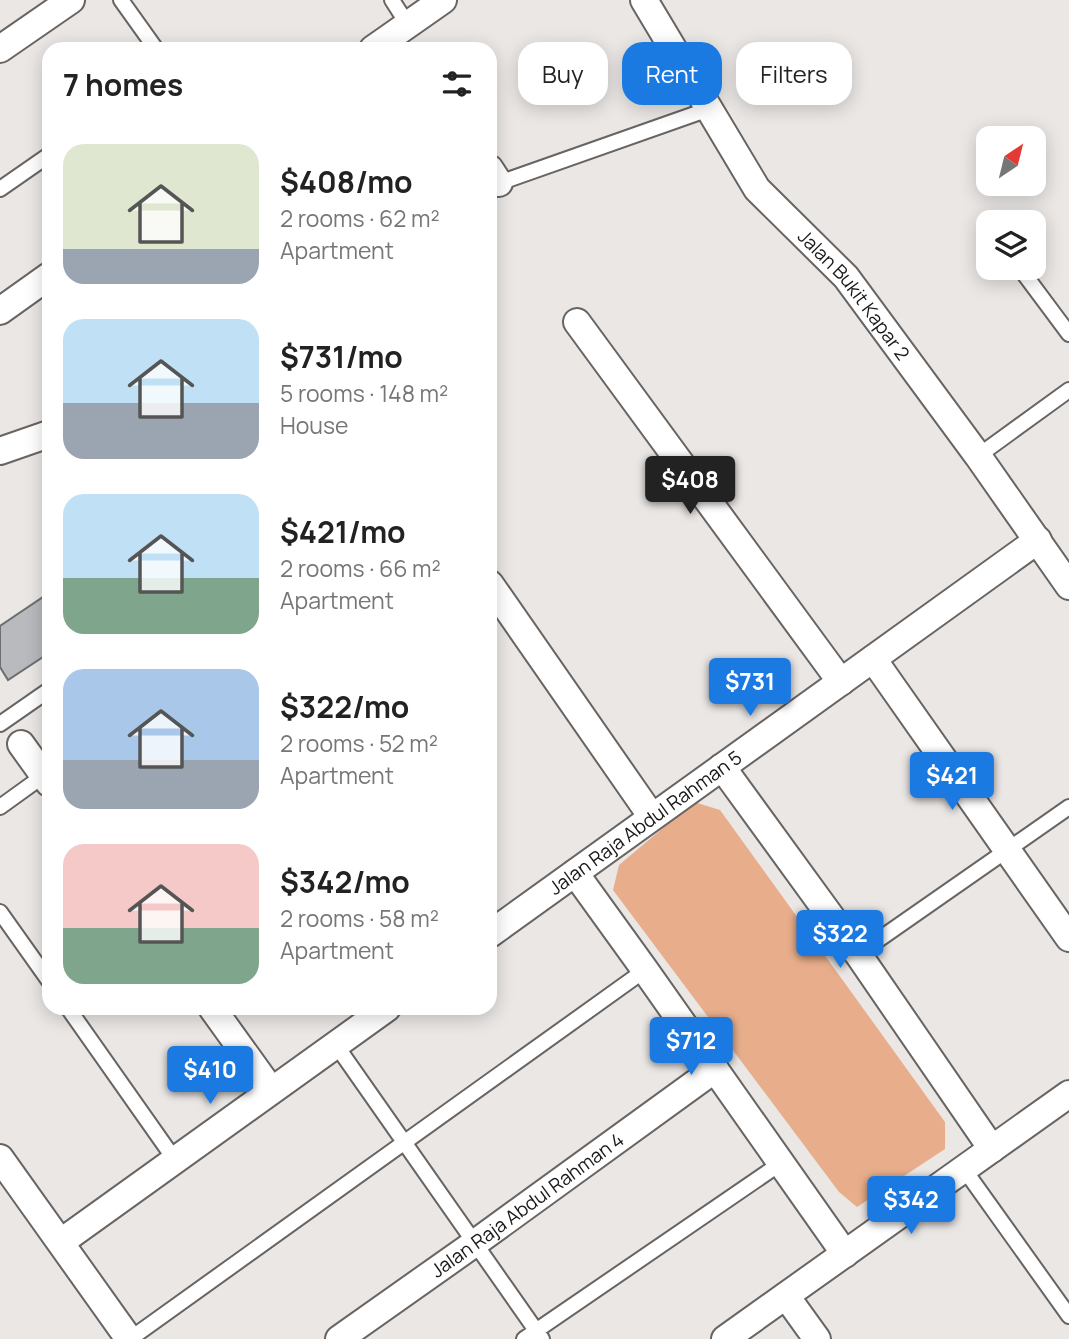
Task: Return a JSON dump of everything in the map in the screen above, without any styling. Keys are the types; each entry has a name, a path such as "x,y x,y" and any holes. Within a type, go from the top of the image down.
{"street":[{"path":"0,49 71,0"},
{"path":"390,42 406,35 443,0"},
{"name":"Jalan Bukit Kapar 2","path":"644,0 757,189 846,277 978,456 1069,586"},
{"path":"0,311 42,281"},
{"path":"577,322 841,682"},
{"path":"0,451 42,436"},
{"name":"Jalan Raja Abdul Rahman 5","path":"497,929 1038,541"},
{"path":"497,594 652,817"},
{"path":"873,659 1069,938"},
{"path":"21,744 42,773"},
{"path":"722,767 858,954 992,1149"},
{"path":"575,873 845,1254"},
{"path":"217,1015 271,1090"},
{"path":"61,1242 377,1015"},
{"name":"Jalan Raja Abdul Rahman 4","path":"339,1339 715,1069"},
{"path":"725,1339 1069,1094"},
{"path":"0,1158 129,1339"},
{"path":"786,1296 817,1339"}],"lane":[{"path":"121,0 151,42"},
{"path":"391,0 406,35"},
{"path":"497,175 709,109"},
{"path":"0,189 42,160"},
{"path":"1029,280 1069,334"},
{"path":"978,456 1069,390"},
{"path":"0,724 42,695"},
{"path":"0,807 42,781"},
{"path":"858,954 1069,807"},
{"path":"0,912 42,971"},
{"path":"129,1339 645,970"},
{"path":"73,1015 175,1160"},
{"path":"336,1045 475,1243 534,1336 781,1163"},
{"path":"964,1169 1069,1317"}],"shaded area":[{"path":"694,802 720,810 945,1122 945,1149 857,1207 839,1192 613,890 619,865"}],"building":[{"path":"42,598 42,658 8,680 0,667 0,626"}]}
